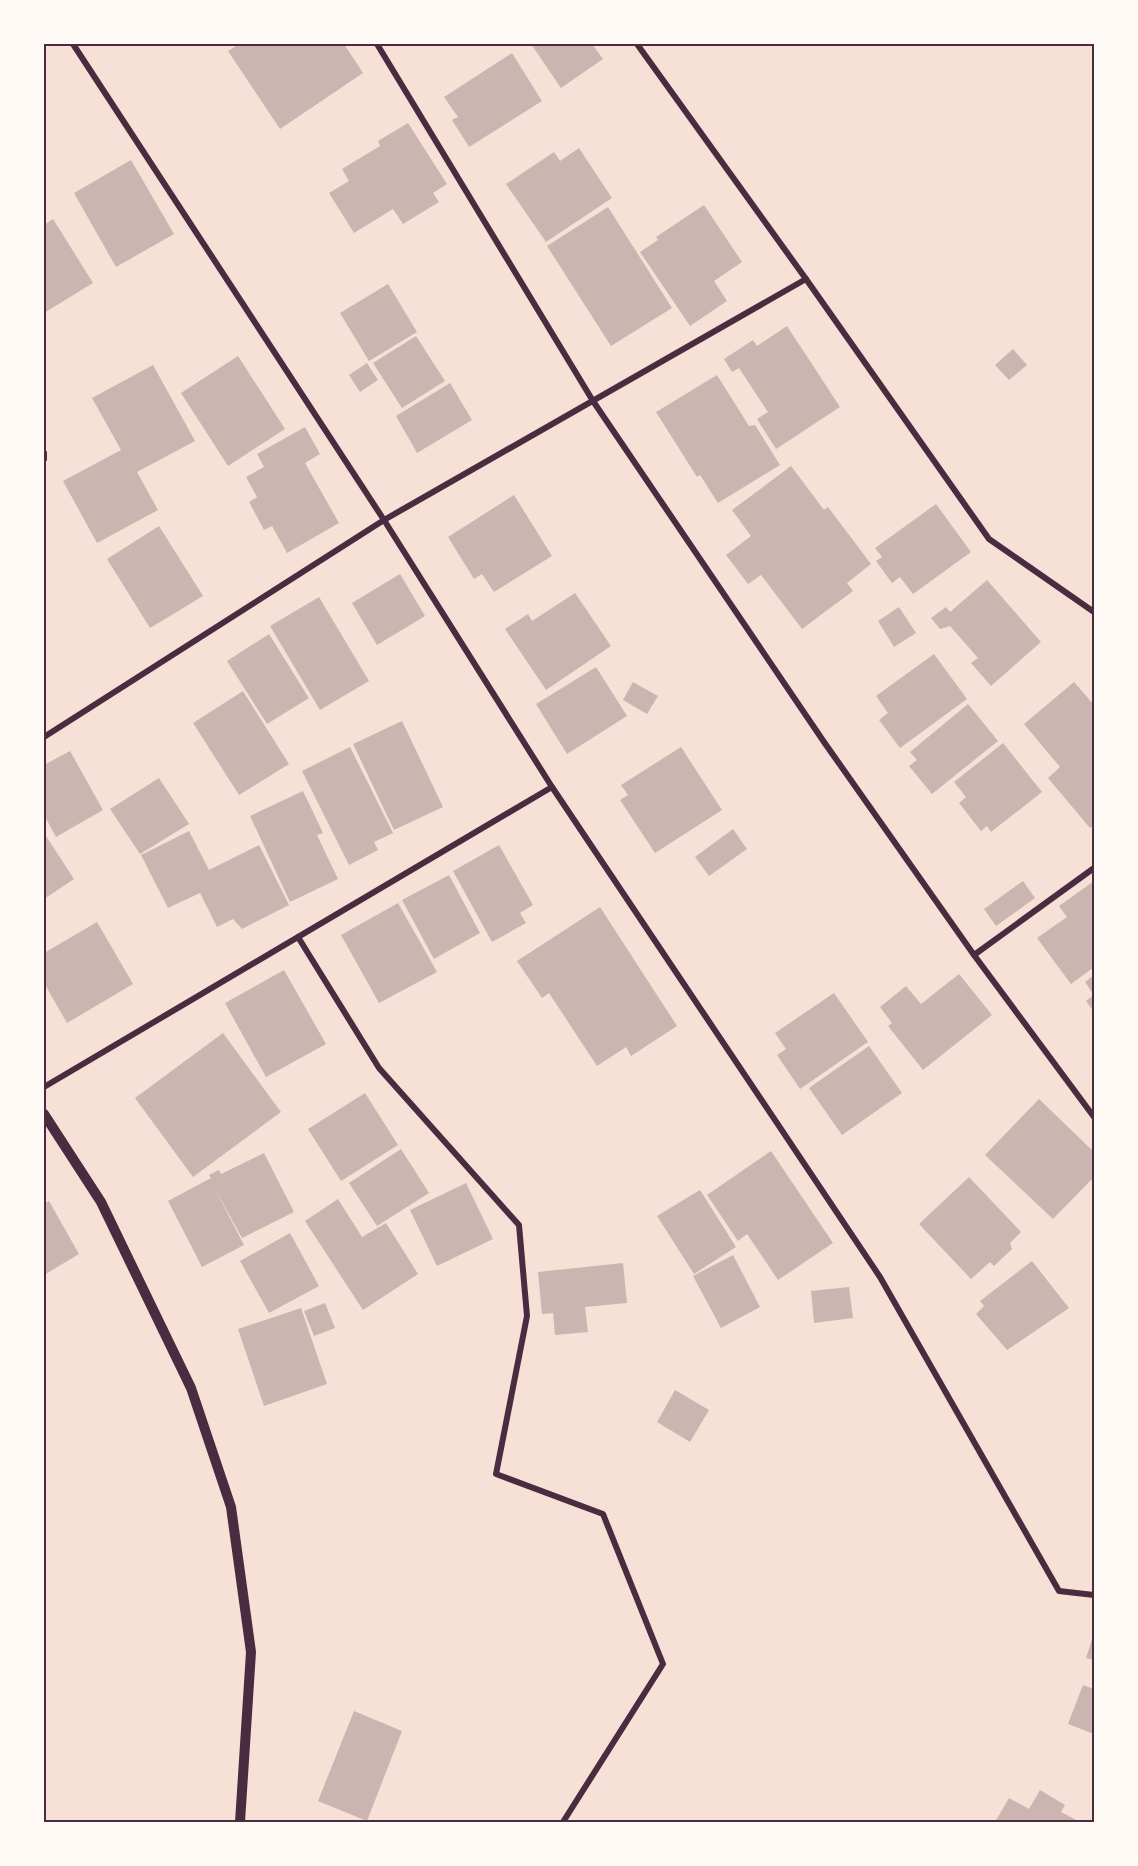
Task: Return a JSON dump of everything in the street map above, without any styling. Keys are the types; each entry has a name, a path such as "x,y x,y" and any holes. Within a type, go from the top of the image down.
{"street":[{"path":"73,44 384,520 552,788 880,1277 1059,1591 1095,1595"},
{"path":"377,44 593,401 824,742 974,956 1095,1117"},
{"path":"637,44 989,539 1095,612"},
{"path":"44,737 384,520 806,279"},
{"path":"44,453 44,459"},
{"path":"44,1087 552,788"},
{"path":"974,956 1095,868"},
{"path":"298,937 380,1068 519,1225 527,1316 496,1474 603,1514 663,1664 563,1822"},
{"path":"44,1114 101,1203 186,1377 231,1508 251,1652 240,1822"}],"building":[{"path":"239,44 344,44 363,73 280,129 228,51"},
{"path":"531,44 592,44 603,59 561,88"},
{"path":"512,53 542,101 469,147 452,120 458,117 444,97"},
{"path":"408,123 447,184 433,193 439,202 403,224 393,209 354,233 329,193 349,181 342,169 380,146 378,141"},
{"path":"579,148 612,198 546,242 506,184 554,152 560,161"},
{"path":"131,160 174,234 116,267 74,193"},
{"path":"704,205 742,262 714,281 727,301 690,326 640,252 658,240 656,237"},
{"path":"608,207 672,308 611,346 547,246"},
{"path":"53,219 93,283 44,313 44,225"},
{"path":"388,284 417,332 369,361 340,313"},
{"path":"787,326 840,407 776,449 757,419 768,412 739,368 732,372 724,359 753,340 757,346"},
{"path":"416,336 445,381 402,408 373,363"},
{"path":"1013,349 1027,365 1009,380 995,365"},
{"path":"238,356 285,429 228,466 181,393"},
{"path":"367,363 378,380 360,392 349,375"},
{"path":"153,365 195,441 137,472 158,510 97,543 63,481 121,450 92,398"},
{"path":"717,375 749,426 755,425 780,465 718,503 700,475 697,477 656,412"},
{"path":"450,383 472,420 417,453 396,416"},
{"path":"305,427 320,454 305,463 339,523 287,553 272,526 264,530 249,502 257,497 246,477 264,467 257,454"},
{"path":"791,466 824,510 828,507 871,564 847,583 853,591 802,629 761,575 748,584 726,555 751,536 732,510"},
{"path":"514,495 552,556 494,592 482,574 474,579 448,537"},
{"path":"936,504 971,552 913,594 900,577 892,583 876,561 882,557 875,548"},
{"path":"159,526 203,596 150,628 107,559"},
{"path":"400,574 425,616 377,645 352,603"},
{"path":"987,580 1041,642 991,686 971,663 978,658 950,626 940,629 931,618 946,607 950,612"},
{"path":"575,593 611,646 546,690 505,629 528,614 532,621"},
{"path":"319,597 369,681 320,710 270,626"},
{"path":"899,607 916,633 894,647 878,621"},
{"path":"269,634 309,698 267,724 227,661"},
{"path":"934,654 967,699 900,748 879,720 888,713 876,696"},
{"path":"596,667 627,716 567,754 536,704"},
{"path":"633,682 658,696 647,714 623,700"},
{"path":"1074,682 1094,705 1094,825 1090,828 1048,778 1060,767 1024,724"},
{"path":"243,691 289,764 239,795 193,723"},
{"path":"968,704 998,741 932,794 909,766 917,760 910,752"},
{"path":"402,721 443,807 394,830 353,744"},
{"path":"1003,743 1042,792 991,832 987,826 981,831 959,803 966,797 954,782"},
{"path":"350,747 393,833 374,842 378,850 349,865 302,771"},
{"path":"681,747 722,810 655,853 620,800 628,795 621,785"},
{"path":"70,751 103,810 56,837 44,815 44,765"},
{"path":"159,778 189,824 140,854 110,809"},
{"path":"303,791 323,833 317,835 338,879 290,902 250,816"},
{"path":"733,829 747,849 709,876 695,857"},
{"path":"189,831 209,870 259,845 289,905 242,929 233,919 217,927 200,893 168,908 141,855"},
{"path":"44,833 74,879 44,899"},
{"path":"499,845 533,905 520,913 526,923 492,942 453,871"},
{"path":"449,875 480,933 434,959 402,900"},
{"path":"1023,881 1035,898 996,926 984,909"},
{"path":"1094,881 1094,967 1071,984 1037,938 1067,917 1059,906"},
{"path":"398,903 437,972 379,1003 341,935"},
{"path":"600,907 677,1026 631,1056 626,1047 597,1066 549,993 542,998 517,961"},
{"path":"97,922 133,984 67,1023 44,983 44,953"},
{"path":"284,970 326,1044 266,1077 225,1003"},
{"path":"959,974 992,1015 923,1070 888,1026 892,1023 880,1007 906,986 921,1004"},
{"path":"1094,975 1094,995 1085,982"},
{"path":"834,993 868,1042 800,1089 777,1055 786,1049 775,1033"},
{"path":"1094,995 1094,1012 1086,1001"},
{"path":"223,1033 281,1112 193,1177 135,1098"},
{"path":"869,1046 902,1093 842,1135 809,1088"},
{"path":"365,1093 398,1145 341,1181 308,1129"},
{"path":"1039,1099 1094,1152 1094,1177 1053,1219 985,1155"},
{"path":"401,1149 429,1193 377,1226 349,1183"},
{"path":"771,1151 833,1243 778,1280 747,1234 738,1241 707,1195"},
{"path":"264,1153 294,1212 242,1238 214,1187 244,1245 202,1267 168,1201 211,1178 209,1175 219,1170 221,1174"},
{"path":"969,1177 1021,1232 1010,1243 1012,1249 994,1266 990,1262 971,1279 919,1224"},
{"path":"466,1183 493,1239 437,1266 410,1210"},
{"path":"700,1190 736,1247 694,1274 657,1216"},
{"path":"338,1199 362,1237 386,1223 418,1274 363,1310 305,1221"},
{"path":"49,1201 79,1254 44,1275 44,1204"},
{"path":"290,1233 319,1286 269,1313 240,1261"},
{"path":"733,1255 760,1307 721,1328 693,1276"},
{"path":"1032,1261 1069,1308 1007,1350 976,1314 984,1306 980,1301"},
{"path":"623,1263 627,1303 585,1307 588,1332 555,1335 553,1313 542,1314 538,1272"},
{"path":"849,1287 853,1318 814,1323 811,1291"},
{"path":"325,1303 335,1328 314,1336 304,1311"},
{"path":"301,1308 327,1384 264,1406 238,1329"},
{"path":"675,1390 709,1410 690,1442 657,1422"},
{"path":"1094,1633 1094,1660 1086,1658"},
{"path":"1083,1685 1094,1689 1094,1734 1068,1724"},
{"path":"354,1711 402,1731 367,1821 318,1801"},
{"path":"1040,1790 1065,1805 1061,1812 1080,1822 995,1822 1009,1798 1029,1809"}]}
